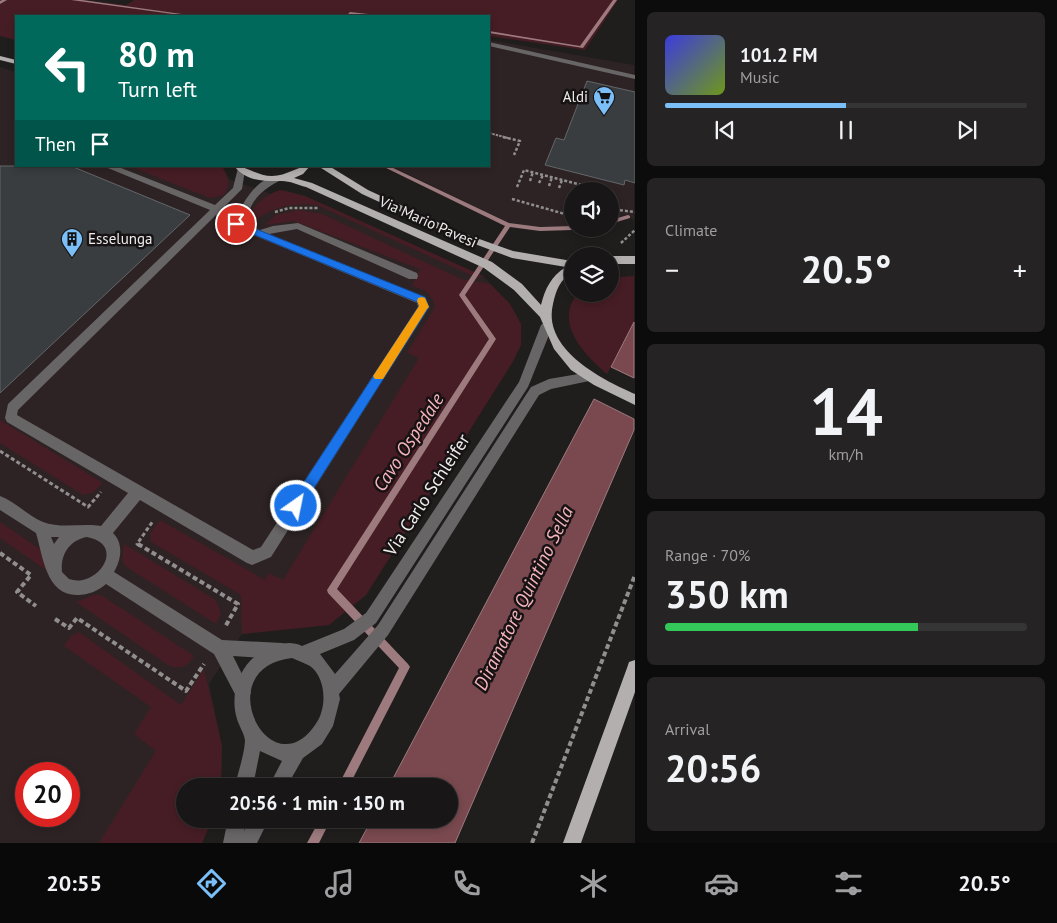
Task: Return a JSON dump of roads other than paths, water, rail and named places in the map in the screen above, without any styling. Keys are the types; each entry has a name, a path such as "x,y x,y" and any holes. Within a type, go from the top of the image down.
{"main road":[{"path":"0,58 15,62"},
{"path":"280,178 295,174 305,167"},
{"name":"Via Mario Pavesi","path":"324,167 365,192 454,233 496,249 536,259 564,263"},
{"name":"Via Mario Pavesi","path":"239,168 260,178 280,178 310,186 488,266 518,287 546,320 555,343 569,361 596,381 634,400"},
{"path":"619,260 634,260"},
{"path":"546,320 549,292 564,272"},
{"path":"572,843 629,701 634,668"}],"street":[{"path":"490,44 634,78"},
{"path":"110,167 217,209 223,219 422,300 424,307 266,552 252,558 11,418 12,408 217,209 237,189 239,168"},
{"path":"254,232 243,216 247,202 263,186 280,178"},
{"path":"254,232 298,226 414,276"},
{"name":"Via Carlo Schleifer","path":"304,653 353,632 371,618 524,384 546,320"},
{"name":"Via Carlo Schleifer","path":"332,690 383,630 535,391 549,384 596,381"},
{"path":"104,534 139,492"},
{"path":"0,502 42,529 77,532 96,530 104,534 110,539 114,548 114,557 105,575 91,585 75,589 58,581 42,529"},
{"path":"53,564 55,554 61,545 77,532"},
{"path":"105,575 220,648 282,651 304,653 313,658 322,667 328,677 332,690 329,721 322,734 310,745 297,751 281,753 266,747 254,738 245,724 242,708 243,692 248,677 256,664 269,655 282,651"},
{"path":"220,648 243,692"},
{"path":"246,778 254,738"},
{"path":"282,778 297,751"},
{"path":"232,843 235,828"},
{"path":"247,843 255,828"}],"water":[{"path":"634,322 634,378 611,367"},
{"name":"Diramatore Quintino Sella","path":"594,399 634,419 634,430 455,843 359,843 367,828 458,828 458,778 393,778"}],"waterway":[{"path":"0,3 5,0"},
{"path":"73,0 186,15"},
{"name":"Cavo Ospedale","path":"490,32 581,47 615,0"},
{"name":"Cavo Ospedale","path":"349,15 351,13 368,15"},
{"name":"Cavo Ospedale","path":"386,167 508,225"},
{"path":"619,220 628,217"},
{"name":"Cavo Ospedale","path":"347,778 405,667 331,590 493,339 462,295 508,225"},
{"path":"508,225 540,229 564,228"},
{"name":"Cavo Ospedale","path":"313,843 321,828"}],"place":[{"name":"Aldi","path":"604,116"},
{"name":"Esselunga","path":"72,258"}]}
